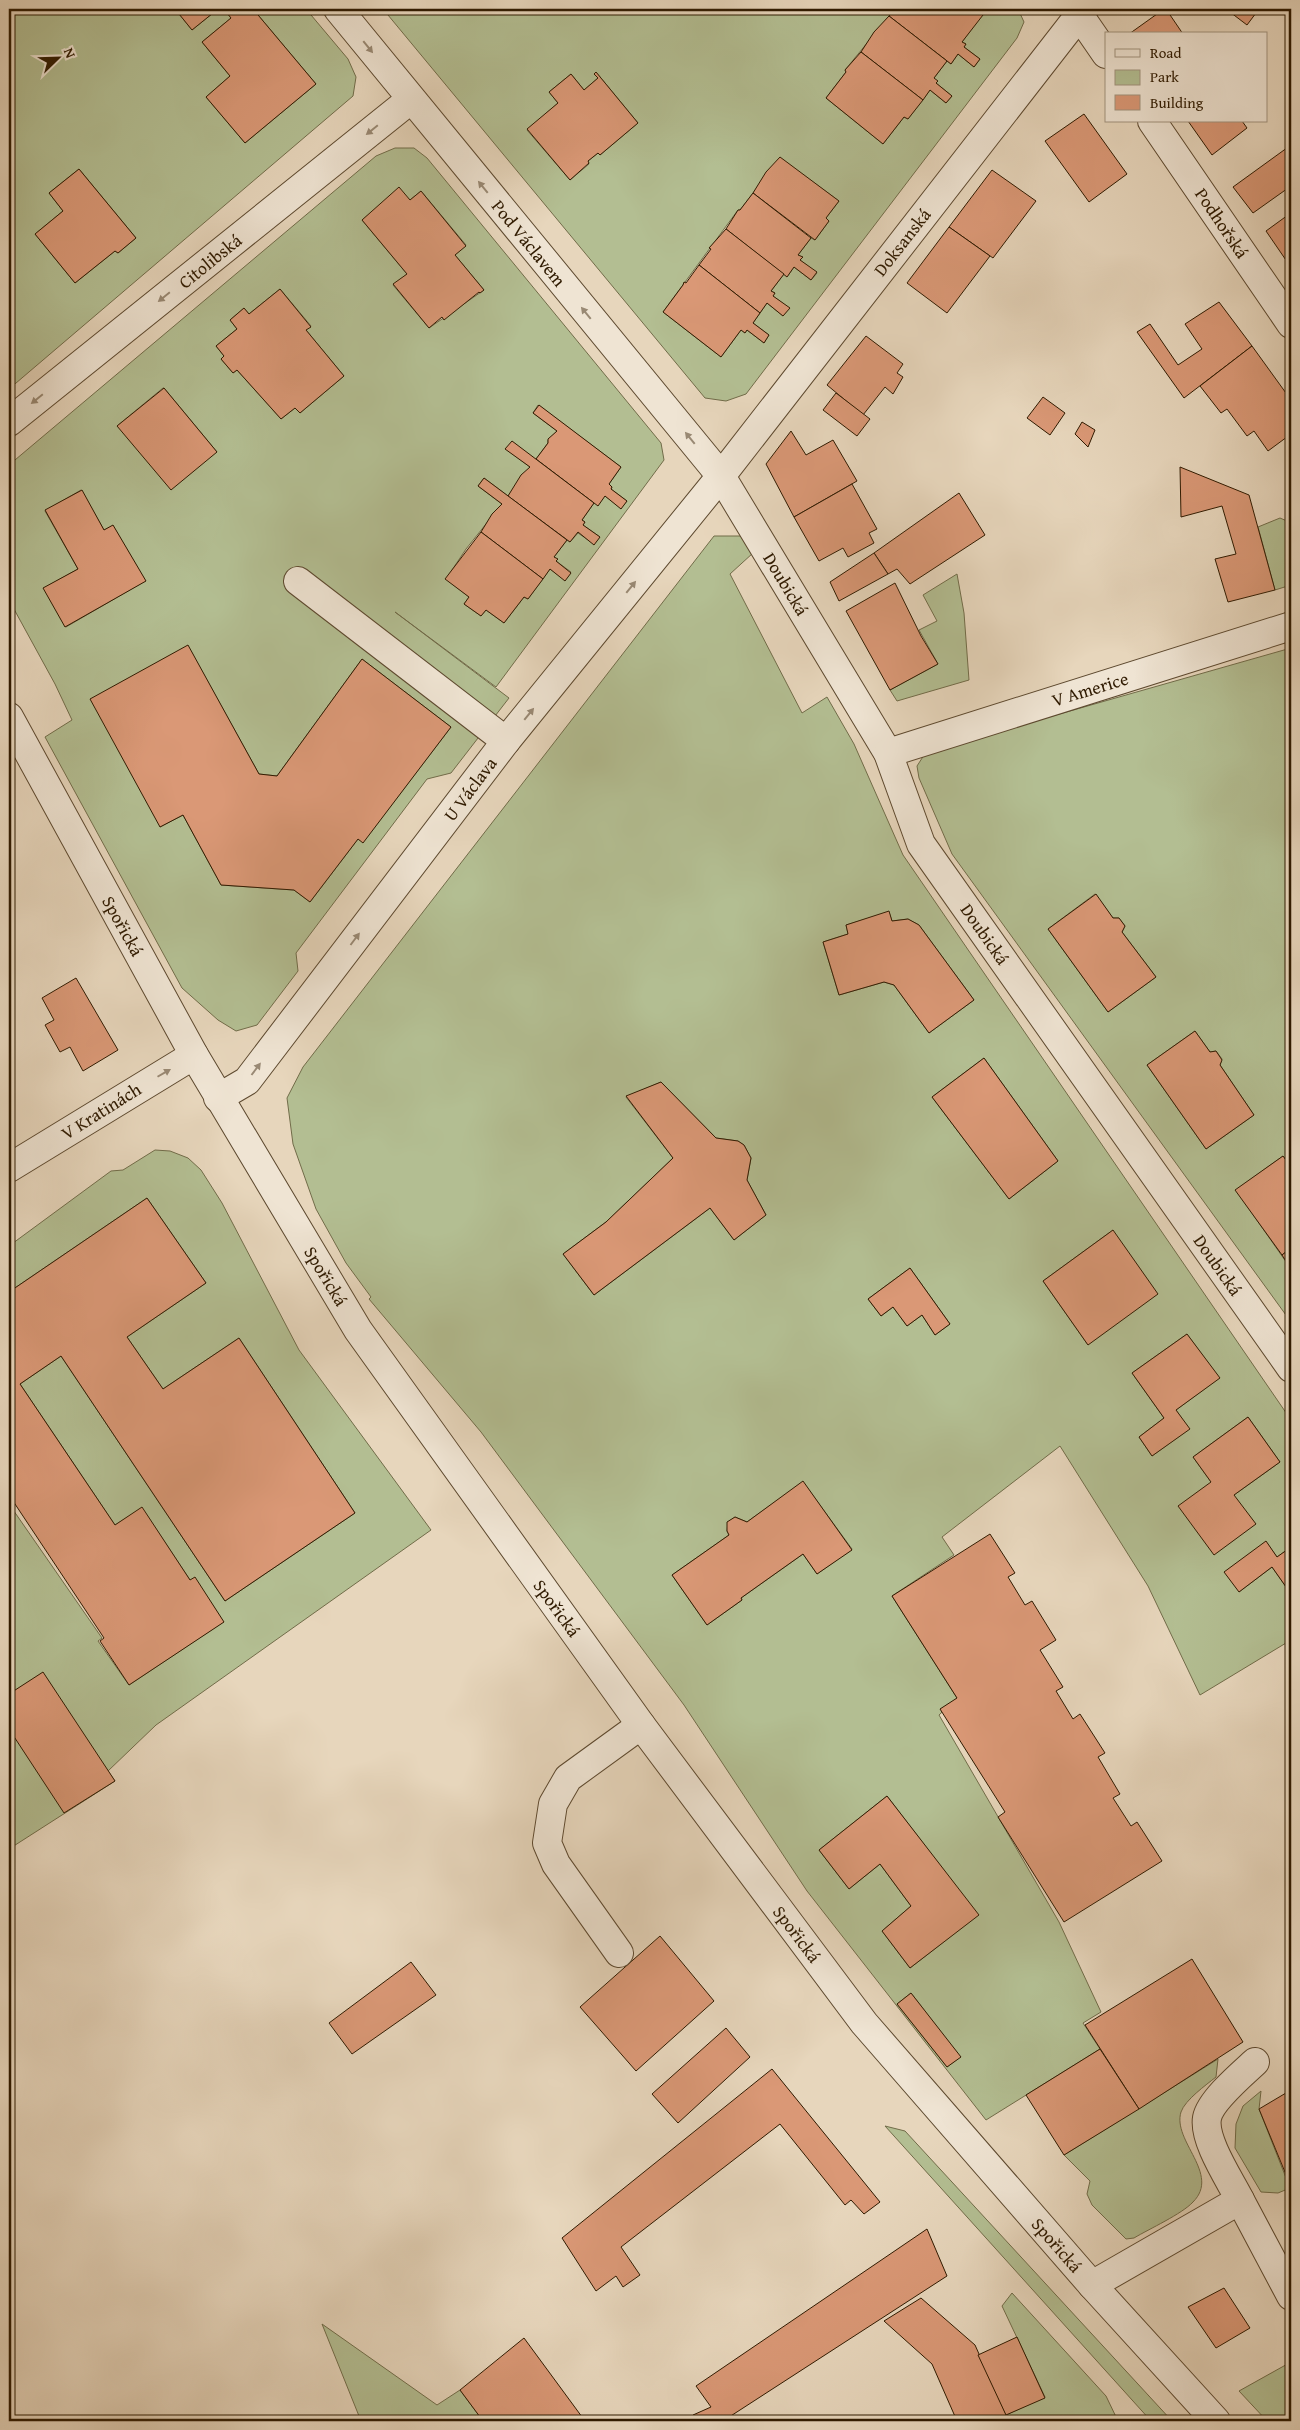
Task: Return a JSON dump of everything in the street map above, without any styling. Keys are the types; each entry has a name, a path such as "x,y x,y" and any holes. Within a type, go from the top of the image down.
{"street":[{"name":"Pod Václavem","path":"338,9 410,100 720,476"},
{"path":"1080,11 1105,52"},
{"name":"Doksanská","path":"720,476 1080,11"},
{"name":"Citolibská","path":"9,422 410,100"},
{"name":"Podhořská","path":"1153,122 1291,324"},
{"name":"U Václava","path":"218,1098 246,1081 506,741 720,476"},
{"name":"Doubická","path":"720,476 888,753 921,844 1291,1368"},
{"path":"298,581 506,741"},
{"name":"V Americe","path":"888,753 1291,626"},
{"name":"Spořická","path":"9,717 218,1098 358,1330 640,1725 864,2023 1092,2285 1216,2421"},
{"name":"V Kratinách","path":"9,1168 194,1055"},
{"path":"619,1954 556,1864 547,1843 553,1804 568,1778 640,1725"},
{"path":"1255,2062 1224,2092 1207,2117 1209,2138 1291,2296"},
{"path":"1092,2285 1240,2200"}],"green space":[{"path":"9,9 175,9 192,30 218,9 232,9 227,13 231,18 202,42 230,76 206,97 245,143 316,84 253,9 306,9 348,59 356,77 353,96 9,389","holes":["79,169 136,238 118,253 115,251 75,283 35,234 63,211 49,193"]},
{"path":"383,9 895,9 845,70 846,72 826,98 883,144 904,117 908,119 930,90 946,103 952,96 936,83 934,78 947,61 951,64 958,54 974,67 980,59 964,47 966,44 962,42 982,15 974,9 1018,9 1024,22 1017,38 746,394 726,401 705,398","holes":["596,72 638,123 600,155 598,153 588,161 589,164 570,180 527,130 558,103 549,92 571,74 584,90 598,78 594,74","780,158 839,201 826,218 829,221 815,240 811,238 798,255 802,257 800,260 817,273 811,280 794,267 787,277 784,274 771,291 775,293 773,296 789,308 783,316 767,303 753,323 769,335 764,343 747,330 745,333 741,330 721,357 663,312 738,210 740,210"]},
{"path":"395,148 414,148 427,158 661,443 664,460 496,687 395,612 509,698 451,773 427,779 296,953 298,971 257,1025 236,1031 218,1020 182,988 45,737 72,720 55,684 9,600 9,465 376,156","holes":["421,191 466,245 455,255 484,290 429,328 393,285 407,274 362,220 396,192 410,200","280,289 311,326 306,330 344,376 300,413 295,408 281,419 237,370 233,373 221,359 224,356 216,346 237,329 230,320 244,308 249,314","164,388 217,452 117,426","538,405 621,467 609,484 612,487 611,489 627,501 621,508 605,496 594,503 582,520 585,522 583,525 600,537 594,544 578,533 570,542 567,540 554,557 557,559 556,561 571,572 565,580 550,569 528,599 524,597 504,623 486,610 481,616 464,604 469,597 446,579 466,549 502,504 478,486 484,478 508,496 530,467 506,449 536,459 548,443 548,440 557,431 533,413","81,490 104,530 113,526 145,581 66,627 44,588 78,569 45,511","188,646 259,774 277,776 362,659 451,727 363,842 358,839 310,902 294,890 221,885 183,815 160,827"]},
{"path":"1280,518 1287,521 1286,535 1291,534 1291,585 1275,590 1258,527"},
{"path":"714,536 745,536 753,553 730,574 802,713 827,697 854,744 903,855 1291,1420 1291,1547 1277,1557 1266,1542 1239,1592 1272,1567 1291,1594 1291,1640 1200,1695 1148,1586 1060,1446 942,1537 954,1555 892,1596 957,1698 939,1715 1059,1922 1101,2012 1083,2023 1100,2049 986,2120 807,1891 684,1705 481,1432 369,1299 371,1297 346,1263 316,1209 293,1144 287,1098 303,1067","holes":["889,912 892,921 908,919 919,925 974,1000 929,1033 894,985 884,982 839,995 823,942 848,934 846,925","984,1058 1058,1161 1009,1199 932,1097","661,1082 716,1138 738,1141 744,1145 751,1158 747,1180 766,1215 734,1240 710,1208 594,1295 563,1254 606,1222 673,1158 626,1097","1113,1230 1088,1345 1043,1281","910,1268 950,1324 935,1335 922,1315 907,1326 893,1307 881,1316 868,1299","1187,1334 1219,1378 1176,1410 1189,1429 1152,1456 1139,1437 1164,1418 1132,1373","1248,1417 1280,1462 1234,1495 1211,1482 1193,1457","803,1482 852,1549 817,1574 803,1554 707,1625 672,1575 729,1535 727,1531 728,1522 735,1517 747,1522","887,1796 978,1915 910,1968 882,1931 911,1906 880,1864 849,1889 819,1850","911,1993 960,2057 947,2067 897,2004"]},
{"path":"957,574 964,613 969,680 897,701 890,690 938,664 919,630 937,621 923,595"},
{"path":"1291,648 1291,1167 1283,1156 1236,1190 1291,1269 1291,1322 952,854 919,778 917,766 926,752","holes":["1095,894 1113,918 1119,918 1125,926 1122,932 1156,977 1108,1012 1048,929","1195,1031 1210,1052 1216,1051 1222,1059 1220,1065 1254,1115 1206,1149 1147,1065"]},
{"path":"155,1150 170,1151 188,1158 201,1170 222,1203 299,1350 431,1530 156,1725 108,1771 115,1781 9,1849 9,1504 102,1638 98,1641 129,1685 223,1622 190,1580 142,1508 115,1525 20,1384 61,1356 225,1601 355,1513 239,1338 163,1389 127,1337 206,1283 147,1198 9,1292 9,1246 111,1171 123,1170"},
{"path":"1218,2059 1216,2077 1191,2098 1181,2112 1180,2123 1183,2134 1202,2180 1200,2191 1188,2207 1134,2238 1126,2239 1092,2205 1087,2194 1090,2181 1064,2155"},
{"path":"1261,2091 1259,2109 1290,2188 1278,2193 1261,2192 1235,2148 1236,2124 1243,2106"},
{"path":"885,2126 905,2131 1172,2421 1151,2421"},
{"path":"1012,2293 1106,2396 1118,2421 1009,2421 1006,2415 1045,2397 1002,2306"},
{"path":"322,2324 437,2405 460,2390 483,2421 361,2421"},
{"path":"1291,2362 1291,2421 1267,2421 1239,2391"}],"building":[{"path":"175,9 218,9 192,30"},
{"path":"232,9 253,9 316,84 245,143 206,97 230,76 202,42 231,18 227,13"},
{"path":"895,9 974,9 983,15 962,42 966,44 964,47 980,59 974,67 958,54 951,64 889,16"},
{"path":"1166,9 1182,32 1132,32"},
{"path":"1226,9 1259,9 1247,25"},
{"path":"889,16 947,61 934,78 938,81 936,83 952,96 946,103 930,90 923,100 861,52 874,32"},
{"path":"861,52 923,100 908,119 904,117 883,144 826,98 846,72 845,70"},
{"path":"596,72 638,123 600,155 598,153 588,161 589,163 570,180 527,129 558,103 549,92 571,74 584,90 598,78 594,74"},
{"path":"1084,114 1127,174 1089,202 1045,141"},
{"path":"1189,122 1243,122 1247,128 1212,155"},
{"path":"1291,145 1291,186 1253,213 1233,187"},
{"path":"780,157 839,201 826,218 829,221 815,240 753,193 766,172"},
{"path":"79,169 136,238 118,253 115,251 75,283 35,234 63,211 49,193"},
{"path":"992,170 1036,201 993,258 949,227"},
{"path":"399,187 410,200 421,191 466,246 455,255 484,290 444,320 442,317 429,328 393,284 407,274 362,220"},
{"path":"753,193 811,238 798,255 803,257 800,260 817,272 811,280 794,267 787,277 726,229 738,210"},
{"path":"1288,215 1291,219 1290,266 1266,231"},
{"path":"949,227 990,256 947,313 907,283"},
{"path":"726,229 784,274 771,291 775,293 773,296 790,308 783,316 767,303 760,313 699,265 711,249 709,248"},
{"path":"699,265 760,313 753,323 769,335 764,343 747,330 745,333 741,330 721,357 663,312 684,282 686,283"},
{"path":"280,289 311,327 306,330 344,376 300,413 295,408 281,419 237,370 233,373 221,359 224,356 216,346 237,329 230,320 244,308 249,314"},
{"path":"1219,302 1252,346 1184,398 1137,332 1150,324 1178,365 1202,349 1185,324"},
{"path":"866,336 903,364 897,373 903,377 893,394 885,387 863,415 827,385"},
{"path":"1252,346 1291,400 1291,434 1268,451 1254,431 1247,436 1227,409 1221,413 1200,386"},
{"path":"164,388 217,452 171,490 117,426"},
{"path":"836,393 870,419 857,436 823,410"},
{"path":"1043,397 1065,413 1050,435 1027,418"},
{"path":"539,405 621,467 609,484 612,487 611,489 627,501 621,509 605,496 598,506 536,459 548,443 548,439 557,431 533,413"},
{"path":"1082,422 1095,430 1088,447 1075,434"},
{"path":"791,431 806,455 833,440 857,481 794,517 766,464"},
{"path":"512,441 594,503 582,520 585,522 583,525 600,537 594,545 578,532 570,542 508,496 521,475 530,467 505,449"},
{"path":"1180,467 1249,495 1275,590 1228,602 1215,559 1236,554 1222,506 1181,517"},
{"path":"484,478 567,540 554,557 558,559 556,561 571,573 565,581 550,569 543,579 481,532 492,514 502,504 478,486"},
{"path":"852,484 877,529 869,533 874,543 848,557 843,548 819,561 794,517"},
{"path":"82,490 104,530 113,525 146,581 65,627 43,588 78,569 45,510"},
{"path":"959,493 985,535 910,584 897,569 888,574 874,553"},
{"path":"481,532 543,579 528,599 524,597 504,623 486,610 481,616 464,604 469,597 445,579"},
{"path":"874,553 888,574 839,601 830,582"},
{"path":"895,583 921,636 938,664 890,690 846,611"},
{"path":"188,645 259,774 277,776 362,659 451,727 363,843 358,839 310,902 294,890 221,885 183,815 160,827 90,699"},
{"path":"1096,894 1113,918 1119,918 1125,926 1122,932 1156,977 1108,1012 1048,929"},
{"path":"889,911 892,921 908,919 919,925 974,1000 929,1033 894,985 884,982 839,995 823,942 848,934 846,925"},
{"path":"76,978 118,1050 83,1071 70,1047 60,1052 45,1025 54,1020 42,998"},
{"path":"1195,1031 1210,1052 1216,1051 1222,1060 1220,1065 1254,1115 1206,1149 1147,1065"},
{"path":"984,1058 1058,1161 1009,1199 932,1097"},
{"path":"661,1082 716,1138 738,1141 744,1145 751,1158 747,1180 766,1215 734,1240 710,1208 594,1295 563,1254 606,1222 673,1158 626,1096"},
{"path":"1283,1156 1291,1167 1291,1248 1282,1255 1235,1190"},
{"path":"147,1198 206,1283 127,1337 163,1389 239,1338 355,1513 225,1601 61,1356 20,1384 115,1525 142,1507 190,1580 195,1577 224,1622 129,1685 100,1641 104,1638 9,1495 9,1292"},
{"path":"1113,1230 1158,1294 1088,1345 1043,1281"},
{"path":"1291,1248 1291,1269 1282,1255"},
{"path":"910,1268 950,1324 935,1335 922,1315 907,1326 893,1307 881,1316 868,1299"},
{"path":"1187,1334 1220,1378 1176,1410 1190,1429 1152,1456 1139,1437 1164,1418 1132,1373"},
{"path":"1248,1417 1280,1462 1234,1495 1256,1524 1214,1555 1178,1506 1211,1482 1193,1457"},
{"path":"803,1481 852,1550 817,1574 803,1554 707,1625 672,1575 729,1535 727,1522 735,1517 747,1522"},
{"path":"990,1534 1015,1573 1008,1577 1025,1605 1032,1601 1056,1640 1040,1650 1063,1687 1056,1691 1073,1719 1080,1714 1105,1753 1098,1757 1120,1794 1113,1798 1131,1826 1137,1822 1162,1861 1064,1922 998,1817 1005,1812 940,1709 957,1698 892,1596"},
{"path":"1266,1541 1277,1557 1291,1547 1291,1594 1272,1567 1239,1592 1224,1572"},
{"path":"43,1672 115,1781 64,1813 9,1729 9,1694"},
{"path":"887,1796 979,1915 910,1968 882,1931 911,1906 880,1864 849,1889 819,1850"},
{"path":"660,1936 714,2001 636,2071 580,2007"},
{"path":"1192,1959 1243,2042 1139,2109 1085,2025"},
{"path":"411,1962 436,1995 352,2054 329,2023"},
{"path":"911,1993 961,2057 947,2067 897,2004"},
{"path":"726,2028 750,2057 678,2123 652,2094"},
{"path":"1100,2049 1139,2109 1064,2155 1026,2095"},
{"path":"772,2069 880,2202 864,2214 851,2200 845,2205 780,2124 621,2247 640,2275 623,2287 616,2276 596,2291 562,2238"},
{"path":"1291,2090 1291,2175 1287,2177 1259,2109"},
{"path":"927,2229 947,2276 723,2421 698,2421 693,2415 711,2407 696,2386"},
{"path":"1224,2288 1250,2328 1216,2348 1188,2307"},
{"path":"921,2298 975,2345 1009,2421 957,2421 932,2364 884,2321"},
{"path":"1017,2337 1045,2398 1006,2415 978,2355"},
{"path":"524,2338 585,2421 483,2421 460,2390"}]}
